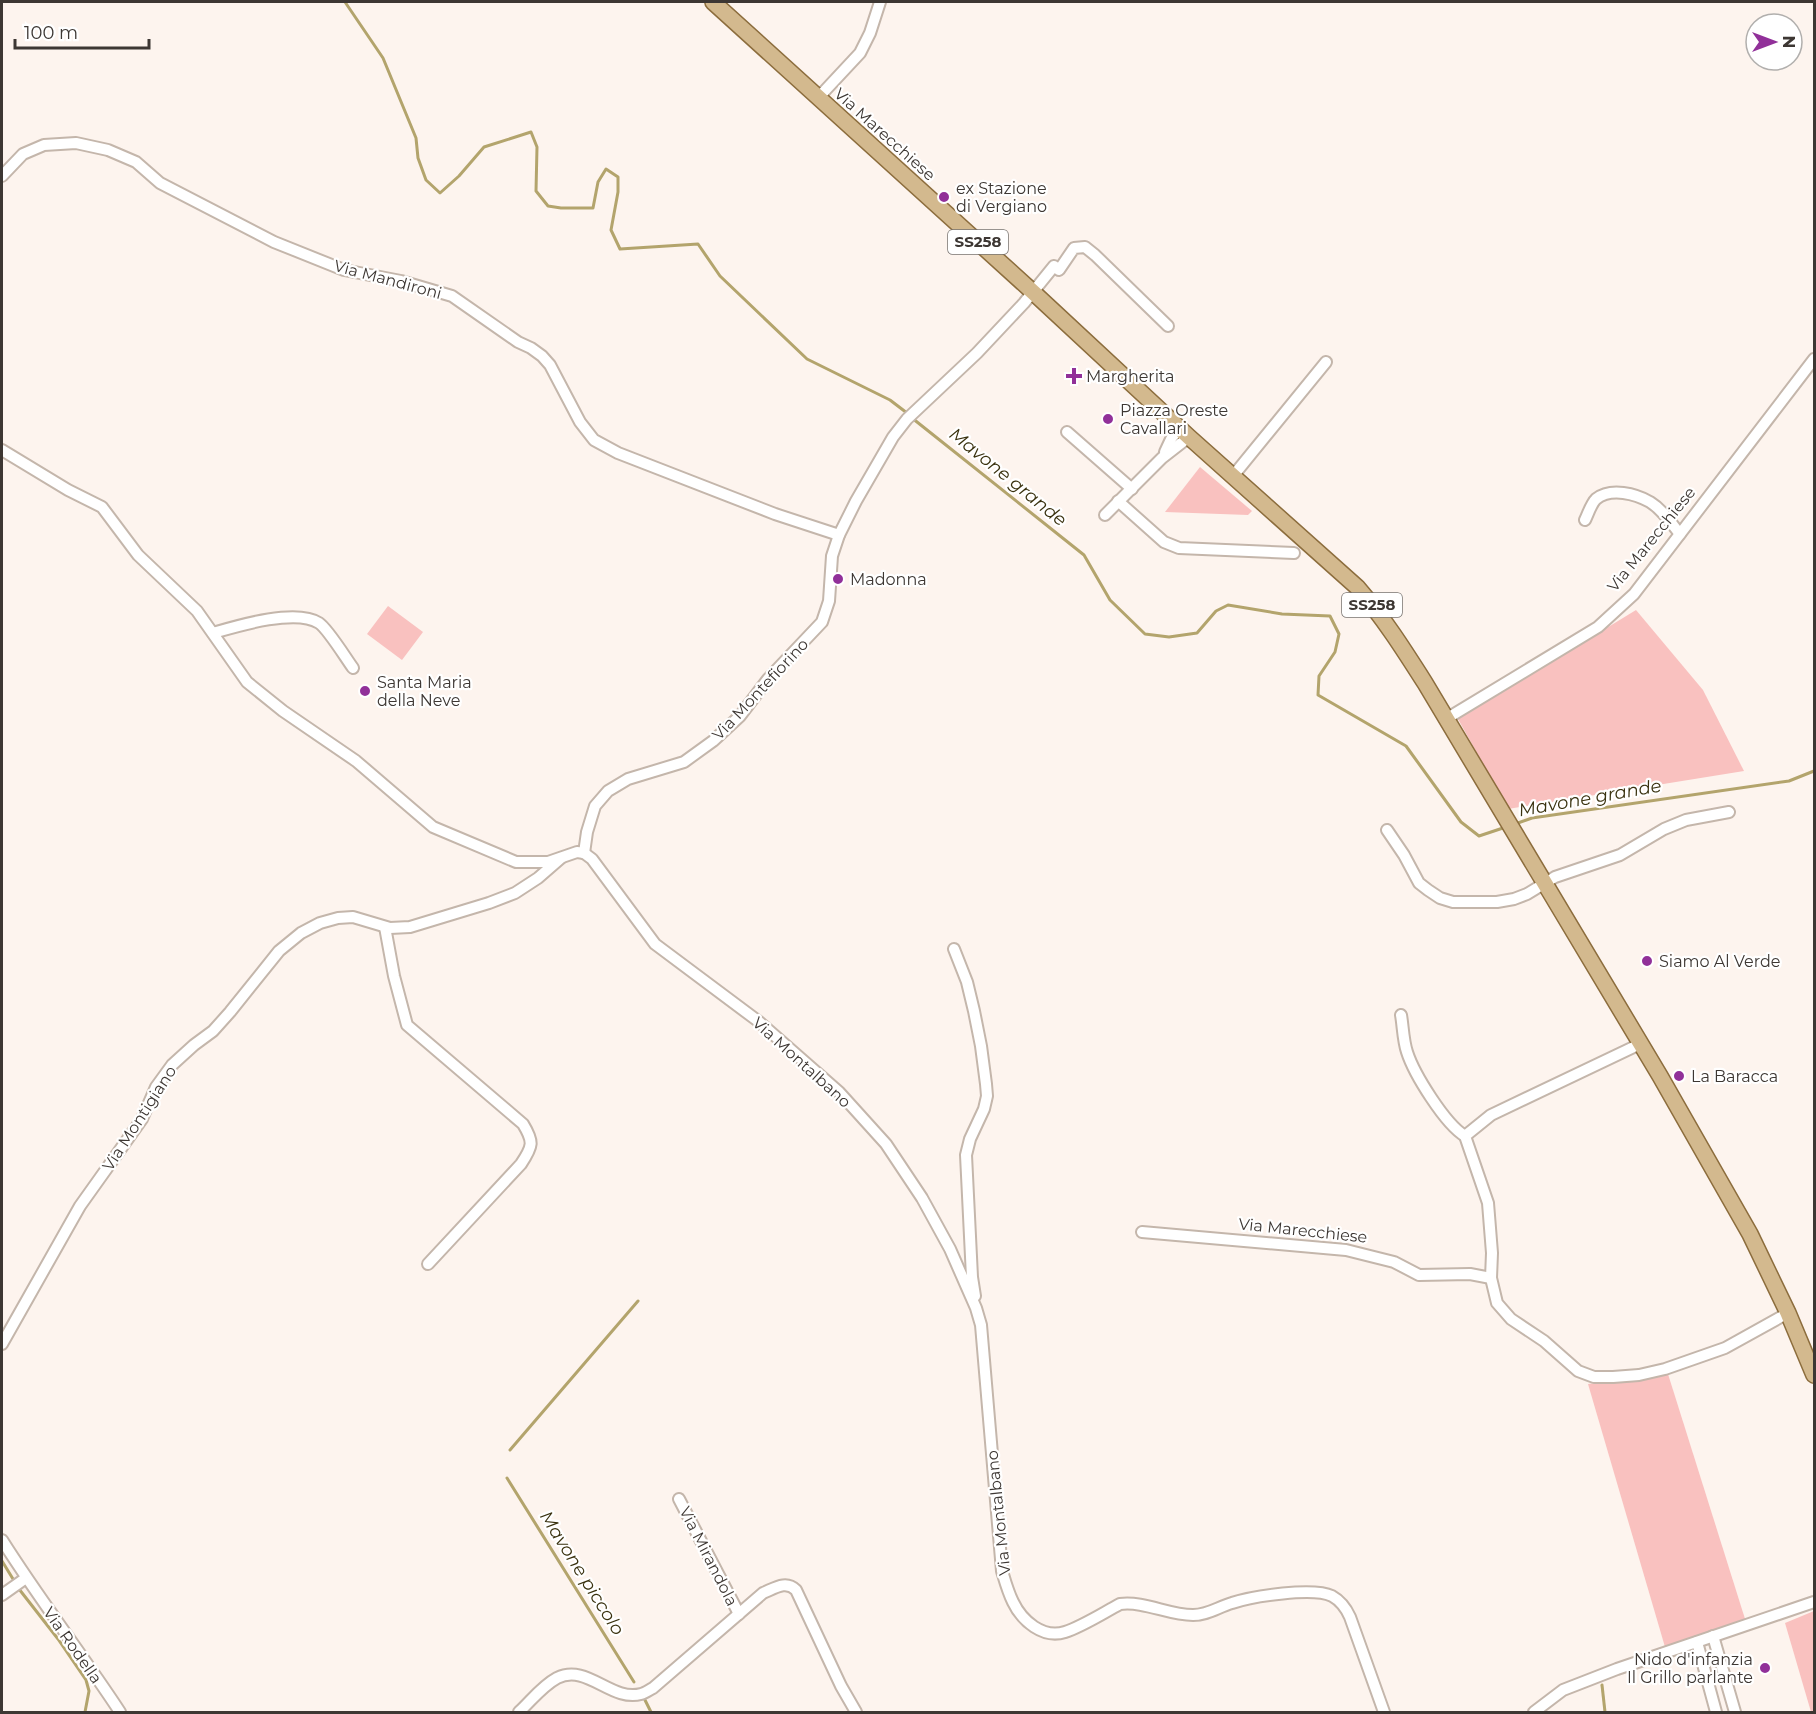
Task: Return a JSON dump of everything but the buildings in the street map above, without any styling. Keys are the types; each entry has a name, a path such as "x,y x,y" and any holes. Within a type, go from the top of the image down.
{"main road":[{"name":"Via Marecchiese","path":"713,2 1034,293 1184,433 1357,587 1393,632 1640,1044 1750,1234 1815,1375"}],"street":[{"path":"818,98 860,52 870,33 880,2"},
{"name":"Via Mandironi","path":"2,176 23,154 44,145 76,143 108,150 136,162 160,183 274,242 344,270 401,281 452,296 499,330 542,356 550,365 580,422 594,440 618,453 784,517 839,535"},
{"path":"1034,293 1054,266 1059,270 1074,248 1085,247 1168,326"},
{"name":"Via Montefiorino","path":"584,853 587,832 595,806 608,791 628,780 684,762 713,741 740,716 768,679 822,622 829,601 831,556 839,535 878,462 907,419 977,353 1034,293"},
{"name":"Via Marecchiese","path":"1446,719 1598,627 1634,594 1815,359"},
{"path":"1233,476 1326,362"},
{"path":"1067,432 1132,489"},
{"path":"1105,515 1184,433"},
{"path":"2,450 68,490 102,507 138,555 197,611 247,682 282,711 356,761 433,827 516,862 548,862 577,852 584,853"},
{"path":"1585,520 1595,500 1611,492 1627,494 1652,503 1680,534"},
{"path":"1118,501 1164,542 1179,548 1294,553"},
{"path":"213,633 267,619 293,617 310,619 321,624 353,668"},
{"path":"1387,830 1419,883 1440,898 1453,902 1497,902 1514,899 1555,877 1620,855 1664,829 1686,820 1729,812"},
{"name":"Via Montalbano","path":"584,853 592,859 655,944 758,1021 839,1092 886,1144 922,1198 950,1249 981,1325 1002,1571 1013,1604 1029,1624 1041,1631 1053,1634 1065,1632 1120,1604 1130,1603 1193,1615 1212,1612 1231,1603 1263,1596 1319,1592 1333,1597 1344,1606 1350,1617 1384,1713"},
{"name":"Via Montigiano","path":"2,1344 80,1206 142,1119 156,1087 172,1065 213,1031 279,951 301,933 320,923 338,918 353,917 385,927 410,927 489,903 515,892 538,878 561,858"},
{"path":"385,927 394,976 407,1025 523,1124 531,1137 530,1150 521,1164 428,1264"},
{"name":"Via Montalbano","path":"954,949 967,982 974,1011 986,1090 984,1109 970,1138 966,1155 972,1276 976,1308"},
{"path":"1401,1014 1406,1051 1437,1107 1457,1132 1465,1136 1488,1203 1492,1253 1491,1278 1497,1303 1511,1319 1544,1341 1578,1371 1594,1377 1639,1375 1688,1362 1725,1348 1788,1313"},
{"path":"1465,1136 1491,1115 1640,1044"},
{"name":"Via Marecchiese","path":"1142,1232 1346,1250 1394,1262 1419,1275 1470,1274 1491,1278"},
{"name":"Via Mirandola","path":"679,1498 739,1614"},
{"name":"Via Rodella","path":"2,1540 120,1713"},
{"path":"2,1596 26,1578"},
{"name":"Via Mirandola","path":"519,1713 543,1688 559,1677 575,1675 589,1678 626,1695 641,1694 653,1688 763,1593 785,1584 792,1586 802,1601 856,1713"},
{"path":"1534,1713 1563,1690 1617,1669 1815,1602"},
{"path":"1713,1636 1735,1713"},
{"path":"1696,1642 1716,1713"}],"shaded area":[{"path":"1200,467 1252,511 1248,515 1165,512"},
{"path":"388,606 423,632 402,660 367,634"},
{"path":"1636,610 1703,690 1744,771 1508,809 1458,719"},
{"path":"1668,1374 1746,1622 1665,1647 1588,1384"},
{"path":"1814,1611 1814,1712 1811,1712 1785,1623"}],"waterway":[{"name":"Mavone grande","path":"345,2 383,58 416,138 418,158 426,180 440,193 459,176 484,147 531,132 537,147 536,191 548,206 593,208 598,182 606,169 618,177 618,192 611,230 620,249 698,244 720,276 807,359 890,400 907,413"},
{"name":"Mavone grande","path":"912,418 1084,555 1110,600 1145,634 1169,637 1197,633 1216,611 1228,605 1282,614 1330,616 1339,634 1335,652 1319,676 1318,695 1406,746 1461,822 1479,836 1506,827"},
{"name":"Mavone grande","path":"1515,824 1532,818 1789,781 1814,771"},
{"name":"Mavone piccolo","path":"510,1450 638,1301"},
{"name":"Mavone piccolo","path":"507,1478 634,1682"},
{"name":"Mavone piccolo","path":"2,1561 13,1579"},
{"name":"Mavone piccolo","path":"19,1589 86,1680 89,1691 85,1712"},
{"name":"Mavone piccolo","path":"1602,1685 1605,1712"},
{"name":"Mavone piccolo","path":"645,1700 651,1712"}],"place":[{"name":"ex Stazione di Vergiano","path":"944,197"},
{"name":"Margherita","path":"1074,376"},
{"name":"Piazza Oreste Cavallari","path":"1108,419"},
{"name":"Madonna","path":"838,579"},
{"name":"Santa Maria della Neve","path":"365,691"},
{"name":"Siamo Al Verde","path":"1647,961"},
{"name":"La Baracca","path":"1679,1076"},
{"name":"Nido d'infanzia Il Grillo parlante","path":"1765,1668"}]}
